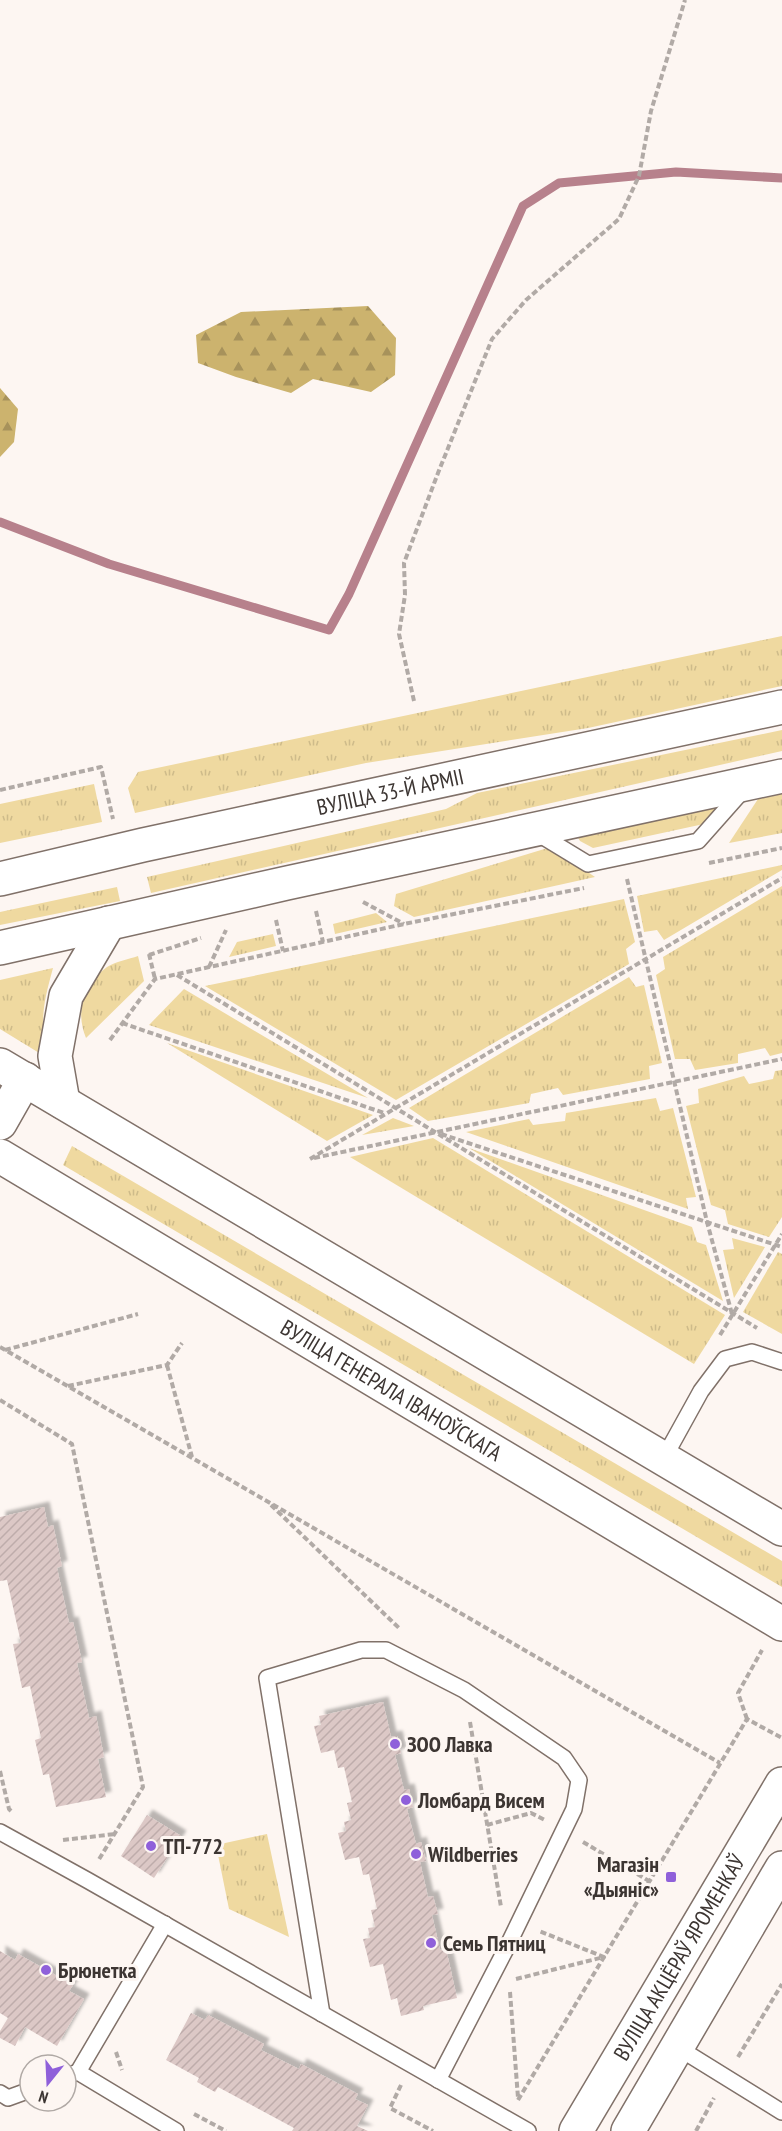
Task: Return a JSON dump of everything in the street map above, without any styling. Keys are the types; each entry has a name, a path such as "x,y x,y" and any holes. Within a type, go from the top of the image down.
{"street":[{"name":"ВУЛІЦА 33-Й АРМІІ","path":"0,879 143,845 782,707"},
{"path":"0,948 782,776"},
{"path":"63,1102 55,1056 66,996 110,923"},
{"path":"0,1123 12,1072 782,1529"},
{"name":"ВУЛІЦА ГЕНЕРАЛА ІВАНОЎСКАГА","path":"0,1156 782,1624"},
{"name":"ВУЛІЦА АКЦЁРАЎ ЯРОМЕНКАЎ","path":"576,2131 782,1784"},
{"name":"ВУЛІЦА АКЦЁРАЎ ЯРОМЕНКАЎ","path":"628,2131 782,1868"}],"lane":[{"path":"532,830 588,864 698,841 749,783"},
{"path":"664,1458 701,1391 725,1359 752,1352 782,1362"},
{"path":"322,2014 267,1678 361,1650 386,1650 464,1690 564,1758 579,1780 574,1809 507,1947 438,2080"},
{"path":"0,1832 528,2131"},
{"path":"78,2064 165,1924"},
{"path":"677,2047 782,2112"},
{"path":"78,2077 176,2131"},
{"path":"0,2093 8,2098 18,2094"}],"path":[{"path":"414,701 399,634 405,595 404,563 438,473 492,339 526,300 619,219 639,176 651,111 685,0"},
{"path":"0,790 101,767 113,819"},
{"path":"705,864 782,848"},
{"path":"615,882 638,877"},
{"path":"782,878 310,1159 782,1059"},
{"path":"627,879 707,1222 733,1314"},
{"path":"110,1040 156,979 404,924 592,886"},
{"path":"355,903 365,902 404,924"},
{"path":"306,913 326,909"},
{"path":"316,911 323,942"},
{"path":"266,922 286,918"},
{"path":"276,920 283,951"},
{"path":"215,934 236,928"},
{"path":"209,968 226,930"},
{"path":"149,955 204,937"},
{"path":"147,948 156,979"},
{"path":"177,974 733,1314"},
{"path":"122,1023 385,1114"},
{"path":"435,1132 782,1247"},
{"path":"714,1345 782,1234"},
{"path":"2,1349 138,1314"},
{"path":"68,1386 166,1365 182,1343"},
{"path":"2,1349 720,1763"},
{"path":"166,1365 192,1458"},
{"path":"0,1400 72,1444 143,1787 87,1880"},
{"path":"266,1501 404,1633"},
{"path":"762,1650 738,1693 747,1719 782,1738"},
{"path":"464,1690 507,1947"},
{"path":"604,1957 510,1981 518,2102 747,1719"},
{"path":"0,1771 9,1809 17,1816"},
{"path":"62,1840 116,1834"},
{"path":"519,1923 604,1957"},
{"path":"121,2042 116,2052 125,2076"},
{"path":"402,2083 390,2108 430,2131"},
{"path":"185,2109 226,2131"}],"green space":[{"path":"368,306 396,338 395,375 371,392 313,379 291,393 198,363 196,335 241,312"},
{"path":"0,388 18,409 14,442 0,457"},
{"path":"782,636 782,686 588,728 366,763 135,813 128,788 138,772"},
{"path":"782,730 782,751 151,893 147,877 446,809 477,793"},
{"path":"94,784 102,822 0,843 0,804"},
{"path":"782,794 782,833 729,843 758,799"},
{"path":"737,802 738,809 713,822 593,848 580,841 577,836"},
{"path":"551,847 595,877 414,917 394,906 396,894"},
{"path":"782,865 782,870 664,940 657,930 644,932 637,896"},
{"path":"782,886 782,1053 770,1056 765,1048 738,1054 738,1063 695,1070 690,1059 675,1059 656,975 665,969 663,957"},
{"path":"117,887 120,901 0,925 0,912"},
{"path":"624,899 635,942 626,949 629,964 396,1100 205,986"},
{"path":"376,913 387,922 335,934 333,924"},
{"path":"273,934 276,946 229,957 237,942"},
{"path":"138,956 144,981 86,1038 81,1008 92,981 107,967"},
{"path":"53,968 43,1023 49,1059 0,1029 0,980"},
{"path":"629,977 636,987 644,985 662,1063 649,1066 650,1079 563,1095 558,1088 531,1094 529,1103 428,1121 409,1108"},
{"path":"184,989 368,1098 149,1025"},
{"path":"167,1043 373,1115 327,1141"},
{"path":"782,1070 782,1217 769,1237 728,1224 725,1210 711,1205 686,1106 699,1103 698,1089 744,1076 749,1084 773,1079 775,1071"},
{"path":"656,1098 660,1111 673,1108 696,1197 686,1198 688,1209 466,1132 529,1119 533,1125 565,1121 566,1113"},
{"path":"393,1118 414,1126 362,1135"},
{"path":"433,1138 725,1315 694,1364 350,1157"},
{"path":"72,1146 782,1561 782,1587 63,1165"},
{"path":"469,1148 692,1227 697,1242 706,1245 723,1301"},
{"path":"732,1238 765,1247 734,1298 723,1250 734,1249"},
{"path":"778,1252 782,1254 782,1334 743,1312"},
{"path":"267,1834 289,1937 229,1909 216,1845"}],"building":[{"path":"44,1507 48,1527 53,1525 62,1566 57,1568 69,1623 73,1622 82,1662 77,1663 89,1718 96,1716 104,1757 98,1759 106,1797 56,1807 49,1774 43,1775 35,1740 41,1738 30,1686 22,1688 13,1644 21,1643 7,1580 0,1581 0,1517"},
{"path":"383,1702 391,1737 397,1736 401,1753 395,1755 404,1790 409,1789 413,1807 407,1809 416,1844 421,1842 426,1861 420,1862 428,1897 433,1896 438,1914 432,1915 440,1950 446,1949 457,1998 423,2006 424,2010 401,2016 397,1998 391,2000 383,1964 370,1967 363,1939 370,1938 368,1928 375,1927 371,1910 377,1909 369,1874 363,1875 359,1857 345,1860 338,1833 346,1831 344,1822 351,1820 347,1803 352,1802 344,1767 338,1768 334,1750 321,1753 314,1726 321,1725 319,1716"},
{"name":"ТП-772","path":"147,1815 181,1836 154,1878 121,1856"},
{"path":"0,1951 15,1960 18,1954 73,1985 69,1991 84,1999 57,2046 25,2027 15,2046 0,2038 0,2031 8,2018 0,2013"},
{"path":"191,2013 205,2020 208,2015 264,2044 261,2050 299,2069 301,2064 358,2094 355,2099 368,2105 357,2126 368,2131 292,2131 294,2128 218,2087 215,2092 197,2082 199,2078 166,2060"}],"waterway":[{"path":"0,522 109,564 329,630 349,594 523,206 559,183 676,172 782,178"}],"place":[{"name":"ЗОО Лавка","path":"395,1744"},
{"name":"Ломбард Висем","path":"406,1800"},
{"name":"ТП-772","path":"151,1846"},
{"name":"Wildberries","path":"416,1854"},
{"name":"Магазін «Дыяніс»","path":"671,1877"},
{"name":"Семь Пятниц","path":"431,1943"},
{"name":"Брюнетка","path":"46,1970"}]}
